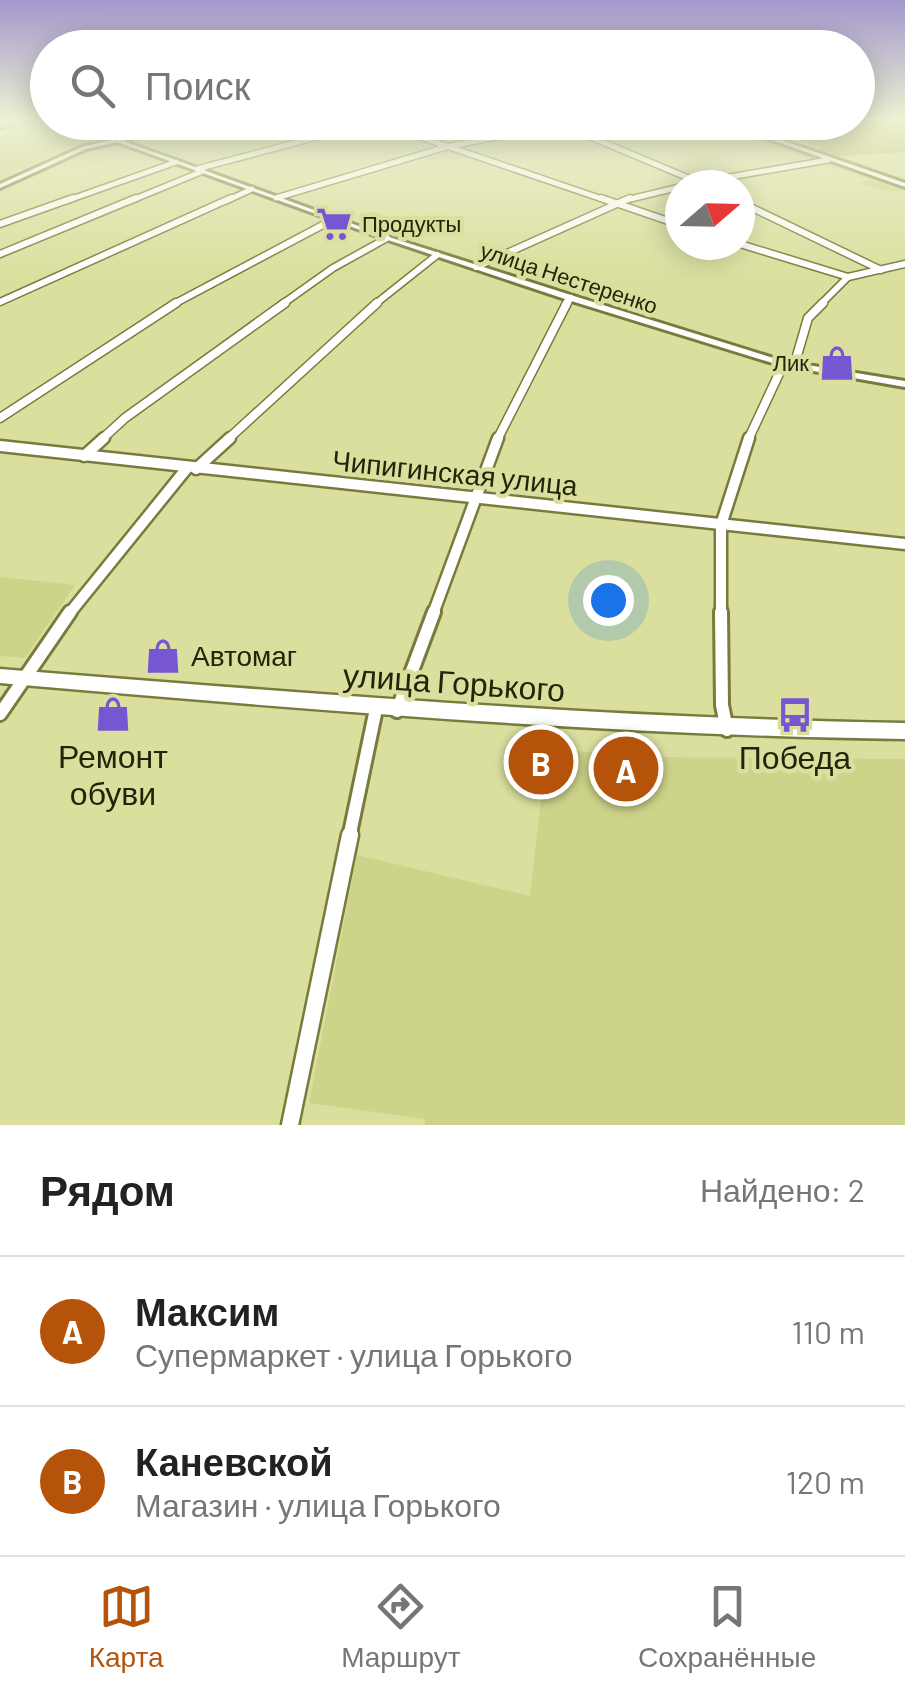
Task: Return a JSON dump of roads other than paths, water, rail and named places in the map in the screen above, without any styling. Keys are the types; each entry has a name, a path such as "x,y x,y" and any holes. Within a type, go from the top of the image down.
{"main road":[{"name":"улица Горького","path":"0,676 376,709 728,730 905,731"}],"street":[{"path":"0,186 33,170"},
{"path":"0,224 152,170"},
{"path":"0,254 199,170"},
{"name":"улица Нестеренко","path":"201,170 334,220 571,298 789,364 905,384"},
{"path":"276,198 368,170"},
{"path":"515,170 665,220"},
{"path":"860,170 905,185"},
{"path":"0,302 252,190"},
{"path":"476,267 614,204 665,191"},
{"path":"755,209 881,270"},
{"path":"0,418 194,291 334,220"},
{"path":"84,456 124,418 317,279 387,238"},
{"path":"755,249 848,277 905,264"},
{"path":"0,714 88,586 192,469 378,302 438,255"},
{"path":"728,730 722,705 722,525 743,450 789,364 808,318 848,277"},
{"path":"397,710 474,497 518,394 559,312 571,298"},
{"name":"Чипигинская улица","path":"0,446 905,544"},
{"path":"290,1125 376,709"}],"place":[{"name":"Продукты","path":"334,224"},
{"name":"Лик","path":"837,363"},
{"name":"Автомаг","path":"163,656"},
{"name":"Ремонт обуви","path":"113,714"},
{"name":"Победа","path":"795,715"},
{"name":"Каневской","path":"541,762"},
{"name":"Максим","path":"626,769"}]}
